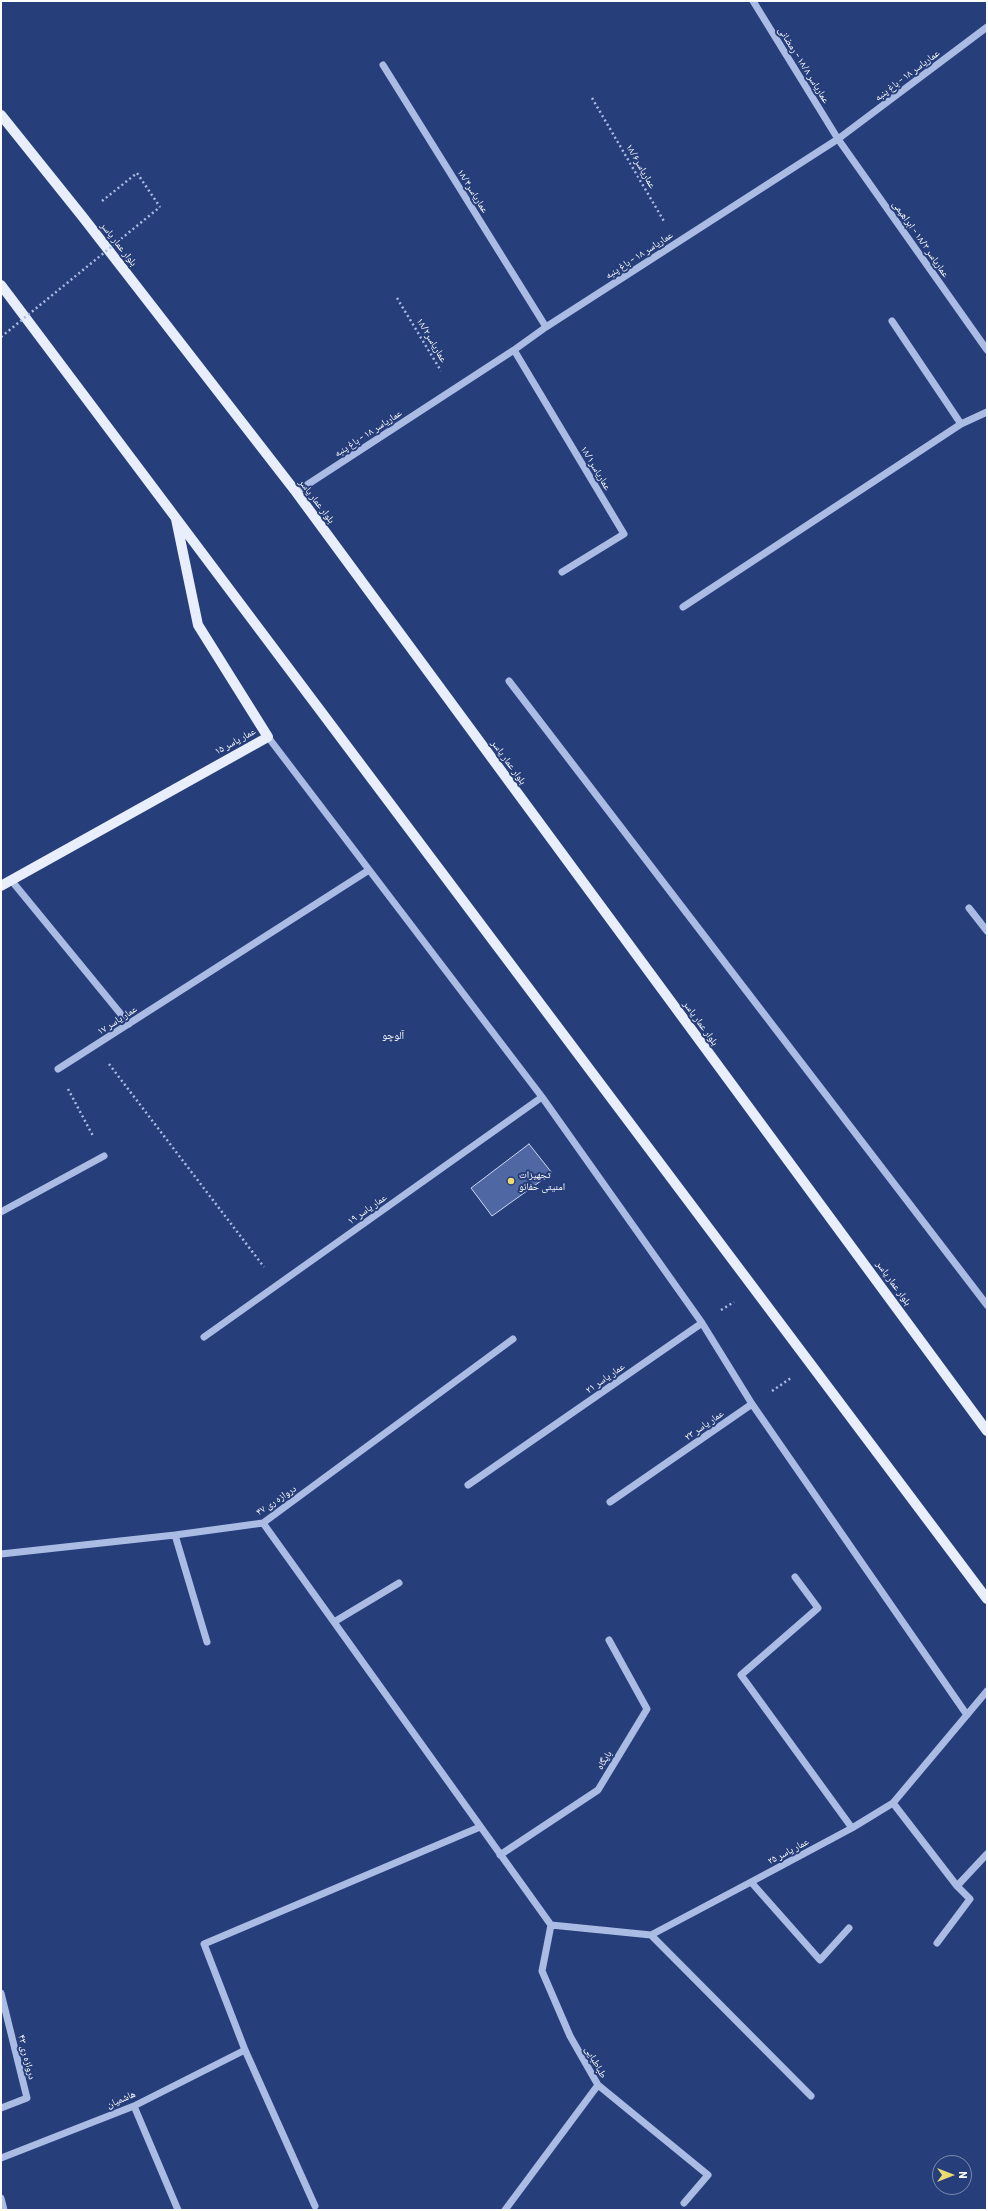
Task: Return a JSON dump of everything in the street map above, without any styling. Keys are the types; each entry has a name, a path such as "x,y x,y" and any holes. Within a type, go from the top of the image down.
{"main road":[{"name":"بلوار عمار یاسر","path":"1,116 82,216 296,492 987,1431"},
{"path":"1,285 987,1599"},
{"name":"عمار یاسر ۱۵","path":"1,886 268,737 198,625 175,516"}],"street":[{"name":"عماریاسر ۱۸/۸ - رمضانی","path":"753,1 838,139"},
{"name":"عماریاسر ۱۸ - باغ پنبه","path":"296,492 514,350 546,327 838,139 987,28"},
{"name":"عماریاسر۱۸/۴","path":"383,66 546,327"},
{"name":"عماریاسر ۱۸/۳ - ابراهیمی","path":"838,139 987,350"},
{"path":"892,321 961,424"},
{"name":"عماریاسر۱۸/۱","path":"514,350 624,534 562,572"},
{"path":"683,607 961,424 987,412"},
{"path":"509,681 987,1305"},
{"path":"268,737 368,870 542,1096 702,1323 752,1404 967,1715"},
{"name":"عمار یاسر ۱۷","path":"58,1069 368,870"},
{"path":"11,880 129,1024"},
{"path":"969,908 987,931"},
{"name":"عمار یاسر ۱۹","path":"204,1337 542,1096"},
{"path":"1,1212 104,1156"},
{"name":"عمار یاسر ۲۱","path":"468,1485 702,1323"},
{"name":"دروازه ری ۴۷","path":"1,1554 263,1524 514,1339"},
{"name":"عمار یاسر ۲۳","path":"610,1502 752,1404"},
{"path":"263,1524 551,1925 651,1935 812,2096"},
{"path":"175,1535 208,1642"},
{"path":"795,1577 818,1608 741,1675 852,1828"},
{"path":"334,1622 399,1583"},
{"name":"بایگاه","path":"500,1855 598,1790 647,1709 609,1640"},
{"name":"عمار یاسر ۲۵","path":"651,1935 852,1828 893,1803 987,1691"},
{"path":"893,1803 957,1886 970,1899 937,1943"},
{"path":"315,2206 245,2050 204,1944 480,1826"},
{"path":"957,1886 987,1854"},
{"path":"751,1882 820,1960 849,1928"},
{"name":"طباطبایی","path":"505,2210 598,2085 570,2036 542,1971 551,1925"},
{"name":"دروازه ری ۴۳","path":"1,1993 27,2098 1,2108"},
{"name":"هاشمیان","path":"1,2158 134,2106 245,2050"},
{"path":"598,2085 708,2175 684,2203"},
{"path":"134,2106 178,2210"},
{"path":"1,2198 4,2210"}],"path":[{"name":"عماریاسر۱۸/۶","path":"592,98 676,243"},
{"path":"1,337 160,207 138,173 82,216"},
{"name":"عماریاسر۱۸/۲","path":"397,298 452,390"},
{"path":"95,1046 278,1285"},
{"path":"58,1069 104,1156"},
{"path":"702,1323 754,1288"},
{"path":"752,1404 811,1364"}],"building":[{"name":"تجهیزات امنیتی حفانو","path":"529,1144 552,1173 492,1216 471,1188"}],"place":[{"name":"تجهیزات امنیتی حفانو","path":"511,1181"}],"district":[{"name":"آلوچو","path":"393,1035"}]}
